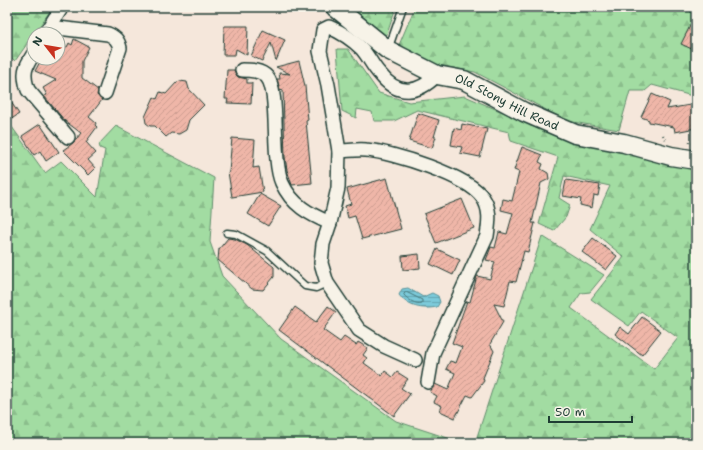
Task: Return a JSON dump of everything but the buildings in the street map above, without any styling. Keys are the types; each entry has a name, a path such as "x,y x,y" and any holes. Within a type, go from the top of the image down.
{"street":[{"path":"50,26 62,7"},
{"name":"Old Stony Hill Road","path":"335,7 388,50 437,75 464,80 524,112 575,134 624,143 671,156 696,160"},
{"path":"415,360 384,346 359,330 327,283 322,263 323,244 330,223 338,188 338,151 328,85 320,51 323,30 329,27 348,37 362,49 381,76 395,88 409,91 418,89 428,85 437,75"},
{"path":"66,31 108,34 114,36 119,43 120,48 105,93"},
{"path":"26,65 24,80 28,90 68,137"},
{"path":"242,70 254,70 267,77 273,89 277,164 282,183 294,200 308,213 330,223"},
{"path":"338,151 366,150 396,156 441,170 467,185 482,197 490,216 487,236 433,353 428,382"}],"lane":[{"path":"388,50 402,7"},
{"path":"227,233 236,234 267,251 305,286 316,288 327,283"}],"path":[{"path":"689,142 696,144"}],"green space":[{"path":"7,7 53,7 40,26 26,26 26,45 15,61 7,53"},
{"path":"349,7 396,7 386,37"},
{"path":"415,7 696,7 696,97 652,85 645,91 630,91 619,130 567,121 475,72 436,65 399,45"},
{"path":"337,49 348,49 379,93 409,102 465,96 570,141 696,166 696,443 475,443 542,236 604,275 590,292 581,293 571,308 654,369 678,338 641,311 629,326 591,299 624,257 590,229 610,186 564,176 559,198 570,205 566,217 554,231 539,224 558,157 511,141 509,132 417,110 394,121 374,121 372,112 357,109 356,118 342,111"},
{"path":"116,126 214,178 210,242 222,276 281,339 396,421 463,443 7,443 7,130 12,127 45,173 61,161 97,197 105,150 100,148 99,144"}],"water":[{"path":"408,288 423,297 432,293 438,296 440,302 437,307 431,308 421,308 411,305 399,295 402,289"}]}
